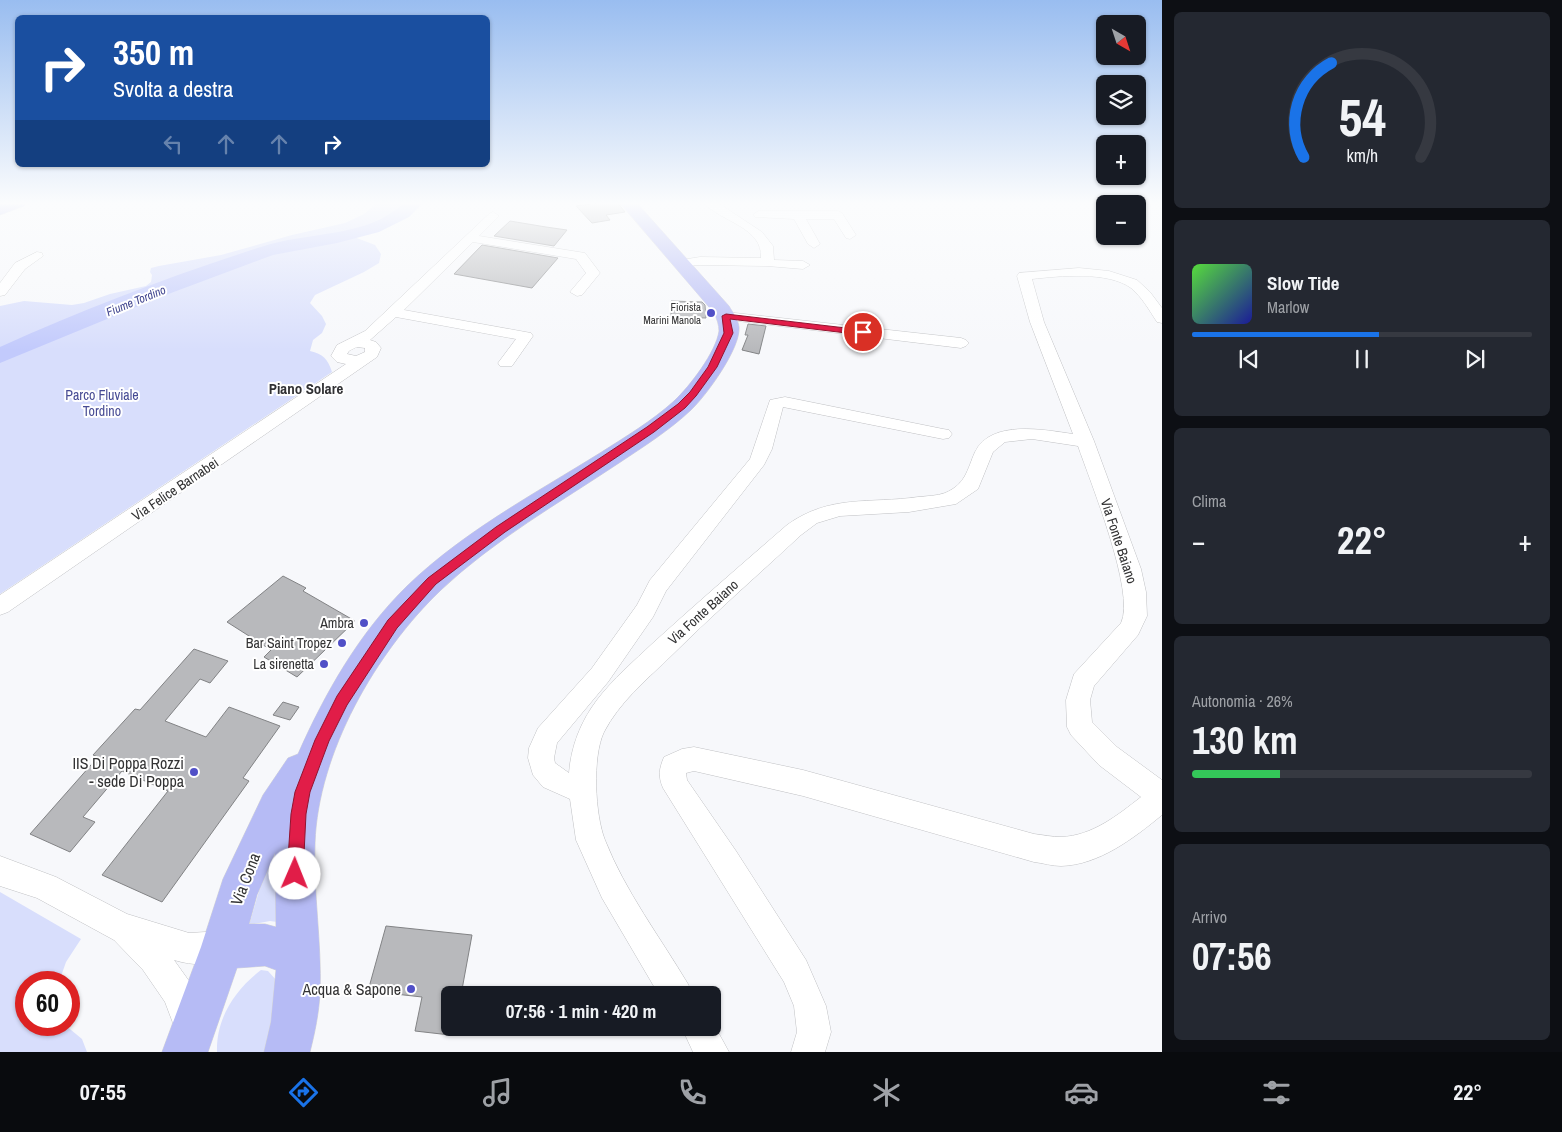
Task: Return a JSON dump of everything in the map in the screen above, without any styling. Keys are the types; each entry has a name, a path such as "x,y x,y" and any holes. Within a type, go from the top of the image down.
{"main road":[{"path":"670,252 726,316"},
{"name":"Via Cona","path":"287,1052 298,1005 294,860 302,792 322,740 363,665 392,624 412,601 446,570 487,539 682,406 712,367 728,333 726,316"},
{"name":"Via Cona","path":"191,1045 237,893 276,808 322,740"},
{"path":"222,947 265,945 298,955"}],"street":[{"name":"Via Felice Barnabei","path":"0,606 358,351 392,312 455,252"},
{"path":"556,252 580,256 593,273 577,292"},
{"path":"766,252 767,262"},
{"path":"0,292 20,266 37,256"},
{"path":"680,264 700,261 767,262 803,265"},
{"name":"Via Fonte Baiano","path":"1162,319 1151,302 1133,283 1117,278 1073,273 1024,276 1037,322 1085,442 1130,569 1135,592 1136,616 1130,629 1083,682 1078,700 1080,727 1108,756 1162,796"},
{"path":"392,312 526,336 506,363"},
{"path":"726,316 961,343"},
{"path":"582,789 563,786 545,772 540,761 541,748 547,736 600,675 645,611 658,586 758,461 764,449 776,404 785,402 943,434"},
{"name":"Via Fonte Baiano","path":"673,986 604,873 590,840 582,789 583,760 591,730 619,691 735,582 810,518 838,509 909,505 949,499 971,485 986,450 990,444 1000,438 1032,434 1085,442"},
{"path":"808,1052 814,1032 810,1006 795,971 726,861 676,788 672,777 673,766 682,761 694,759 776,777 1034,848 1064,852 1089,846 1142,814 1162,796"},
{"path":"0,871 46,887 121,928 189,949 222,947"},
{"path":"121,928 154,959 178,992 191,1045"},
{"path":"703,1036 712,1052"}],"green space":[{"name":"Parco Fluviale Tordino","path":"231,252 380,252 381,254 379,263 315,295 310,303 322,316 326,324 322,333 313,340 310,351 324,358 332,372 0,594 0,306 24,301 72,305 84,303 110,294 146,286 151,282 151,268"},
{"path":"288,793 284,923 270,921 249,925"},
{"path":"0,892 81,939 66,962 63,971 15,971 15,1036 78,1036 82,1039 87,1052 0,1052"},
{"path":"261,970 268,971 277,981 268,1052 217,1052 220,1028 229,1006 243,986"}],"building":[{"path":"475,252 523,252 558,258 532,288 454,274"},
{"path":"671,301 702,302 705,305 706,318 671,317"},
{"path":"748,324 766,326 759,354 742,350 748,335 745,335"},
{"path":"283,576 306,588 303,591 355,621 297,677 264,657 271,650 227,622"},
{"name":"IIS Di Poppa Rozzi - sede Di Poppa","path":"194,649 228,661 210,683 200,679 165,721 206,737 229,707 280,726 243,778 249,781 162,902 102,875 168,791 122,771 83,817 95,822 70,852 30,834 98,757 93,755 135,709 140,710"},
{"path":"283,702 299,707 290,720 273,715"},
{"path":"386,926 472,935 463,986 441,986 441,1034 415,1031 422,997 368,991"}],"waterway":[{"name":"Fiume Tordino","path":"0,356 156,291 264,252"}],"place":[{"name":"Fiorista Marini Manola","path":"711,313"},
{"name":"Ambra","path":"364,623"},
{"name":"Bar Saint Tropez","path":"342,643"},
{"name":"La sirenetta","path":"324,664"},
{"name":"IIS Di Poppa Rozzi - sede Di Poppa","path":"194,772"},
{"name":"Acqua & Sapone","path":"411,989"}],"district":[{"name":"Piano Solare","path":"306,389"}],"route":[{"path":"295,874 294,860 302,792 322,740 363,665 392,624 432,581 500,530 682,406 703,382 712,367 728,333 729,328 726,316 863,332"}]}
